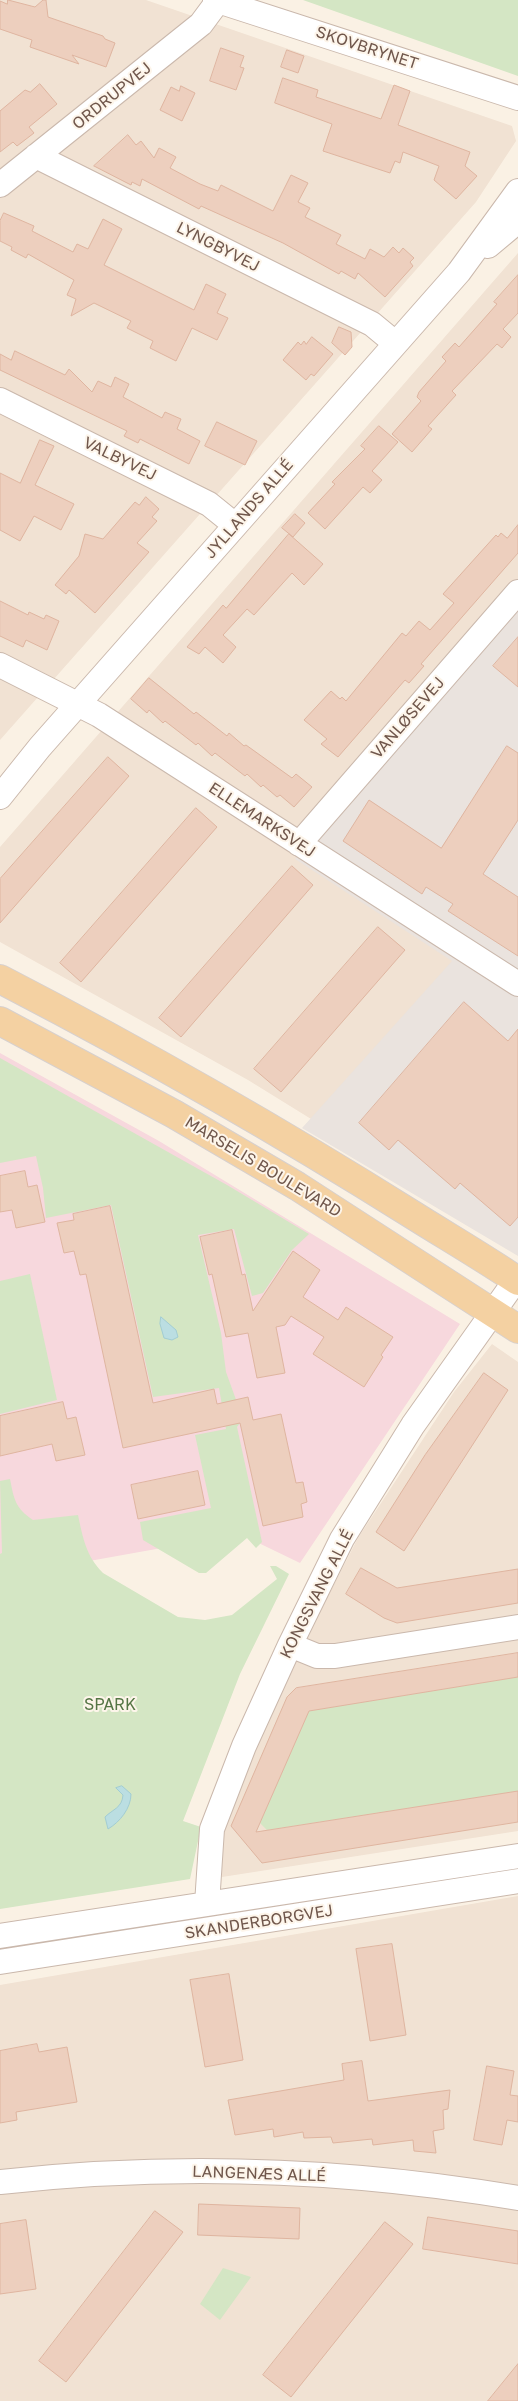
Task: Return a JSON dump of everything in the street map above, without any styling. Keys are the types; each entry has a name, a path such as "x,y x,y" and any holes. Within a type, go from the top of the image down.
{"main road":[{"path":"0,978 218,1097 517,1279"},
{"name":"MARSELIS BOULEVARD","path":"0,1021 174,1114 288,1181 518,1328"}],"street":[{"name":"SKOVBRYNET","path":"216,0 518,98"},
{"name":"ORDRUPVEJ","path":"0,185 201,24 216,0"},
{"name":"LYNGBYVEJ","path":"36,156 372,324 396,343"},
{"name":"JYLLANDS ALLÉ","path":"0,797 78,703 459,272 518,191"},
{"name":"JYLLANDS ALLÉ","path":"459,272 518,221"},
{"name":"VALBYVEJ","path":"0,400 209,504 236,525"},
{"name":"VANLØSEVEJ","path":"299,844 518,592"},
{"name":"ELLEMARKSVEJ","path":"0,664 78,703 518,984"},
{"name":"JYLLANDS ALLÉ","path":"0,787 40,747"},
{"name":"KONGSVANG ALLÉ","path":"207,1904 212,1829 244,1746 290,1645 342,1539 413,1425 492,1311 517,1279"},
{"path":"290,1645 317,1656 335,1656 518,1627"},
{"name":"SKANDERBORGVEJ","path":"0,1936 518,1856"},
{"name":"SKANDERBORGVEJ","path":"0,1962 518,1881"},
{"name":"LANGENÆS ALLÉ","path":"0,2182 69,2174 135,2171 288,2173 466,2189 518,2198"}],"shaded area":[{"path":"0,0 146,0 512,126 516,141 476,202 0,740"},
{"path":"518,253 518,1247 248,1080 0,942 0,847"},
{"path":"518,608 518,1256 302,1128 452,961 295,859"},
{"path":"0,1053 159,1141 460,1324 300,1563 240,1534 0,1577"},
{"path":"492,1344 518,1362 518,1831 222,1877 220,1841 278,1692 358,1538 454,1392"},
{"path":"518,1896 518,2401 0,2401 0,1985"}],"green space":[{"path":"303,0 518,0 518,76"},
{"path":"0,1058 227,1185 309,1234 292,1250 263,1293 252,1296 234,1229 198,1235 221,1333 226,1372 243,1419 237,1427 262,1542 256,1548 247,1538 206,1573 199,1573 143,1540 140,1522 211,1508 195,1435 226,1429 219,1388 153,1397 111,1205 46,1218 43,1188 36,1156 0,1163"},
{"path":"30,1274 57,1400 0,1414 0,1281"},
{"name":"SPARK","path":"10,1479 16,1502 27,1516 33,1520 78,1515 89,1553 97,1567 103,1573 178,1617 205,1620 232,1615 277,1579 270,1566 276,1566 289,1574 240,1674 183,1821 201,1827 190,1879 0,1909 0,1554 2,1553 0,1481"},
{"path":"518,1677 518,1791 267,1830 260,1823 309,1711"},
{"path":"223,2268 251,2277 220,2320 200,2304"}],"water":[{"path":"161,1317 176,1330 178,1337 172,1340 164,1338 160,1324"},
{"path":"122,1786 131,1794 131,1799 121,1819 108,1829 105,1817 121,1803 123,1795 116,1788"}],"building":[{"path":"8,0 35,7 43,0 46,0 48,17 103,36 105,39 115,43 106,67 72,55 79,64 30,47 32,40 0,29 0,1 7,4"},
{"path":"221,48 244,56 240,67 244,68 236,90 210,81"},
{"path":"287,50 304,56 298,73 281,67"},
{"path":"283,78 318,90 316,97 381,119 394,85 410,91 398,125 470,152 465,166 477,176 456,199 434,180 439,166 403,152 400,163 395,161 390,173 323,151 332,124 275,103"},
{"path":"40,84 57,104 29,127 34,133 17,146 13,142 0,152 0,111 25,90 30,92"},
{"path":"181,86 195,93 182,121 160,110 171,87 179,91"},
{"path":"128,135 136,145 141,141 154,158 159,148 176,157 170,168 200,184 218,191 221,185 273,211 291,175 308,183 298,202 310,208 305,217 341,235 336,244 365,259 370,249 384,257 393,247 399,253 403,248 414,258 410,262 413,266 385,297 358,273 355,279 341,271 339,274 283,243 201,206 199,209 142,179 140,186 132,182 131,185 94,166"},
{"path":"4,213 34,226 32,231 73,252 77,244 88,249 103,219 122,229 104,265 194,310 206,284 226,294 217,313 228,318 217,340 192,328 176,361 150,348 153,341 127,328 131,321 94,303 71,316 76,299 67,295 74,280 28,254 26,258 11,250 12,247 0,241 0,221"},
{"path":"518,275 518,313 503,329 511,337 502,348 497,344 452,391 456,395 428,426 432,429 412,452 392,434 421,401 417,397 419,392 446,361 442,357 455,343 459,347 497,304 494,302"},
{"path":"339,327 351,332 352,347 345,355 332,343"},
{"path":"312,337 333,354 314,376 311,374 306,380 283,360 298,342 301,345 304,341 306,344"},
{"path":"15,351 65,375 69,369 92,392 98,381 111,387 115,377 129,384 123,397 162,418 165,412 181,419 177,429 200,441 189,464 140,439 138,443 124,436 127,431 0,370 0,354 11,360"},
{"path":"217,422 257,441 245,465 205,446"},
{"path":"379,426 398,442 372,471 382,480 370,493 363,487 325,529 308,513 335,484 332,482 365,449 361,446"},
{"path":"40,440 54,446 35,485 74,504 61,530 34,516 20,541 0,530 0,473 20,483"},
{"path":"146,497 159,509 152,517 157,521 137,543 149,552 95,613 69,590 66,594 55,585 79,556 85,534 103,539 135,502 139,505"},
{"path":"295,514 305,523 293,537 282,528"},
{"path":"518,525 518,553 421,664 424,666 409,683 405,680 338,757 321,744 327,739 304,720 331,691 340,699 342,697 346,701 402,633 406,636 419,621 430,630 454,603 443,594 496,535 498,537 501,533 507,538"},
{"path":"289,534 323,564 304,585 292,573 254,615 247,609 223,635 236,647 223,663 205,647 199,654 187,647 223,605 226,608"},
{"path":"0,601 28,615 29,612 44,619 46,615 59,621 47,650 26,640 23,647 0,636"},
{"path":"518,637 518,687 493,666"},
{"path":"149,678 194,714 196,712 227,736 229,733 244,746 246,745 292,778 296,774 312,787 294,807 280,795 277,797 263,785 261,787 247,774 245,776 215,753 212,756 198,743 196,745 165,721 163,723 149,710 147,713 131,699"},
{"path":"507,746 518,753 518,820 483,874 518,897 518,956 448,911 453,904 426,887 422,894 343,841 369,800 441,848"},
{"path":"108,757 129,776 0,923 0,879"},
{"path":"196,808 217,827 81,982 60,963"},
{"path":"292,866 313,885 181,1037 159,1018"},
{"path":"378,927 405,950 281,1092 254,1069"},
{"path":"464,1002 508,1041 518,1029 518,1217 510,1226 460,1183 455,1189 398,1140 389,1150 359,1123"},
{"path":"25,1171 28,1187 37,1185 45,1222 16,1228 12,1210 0,1212 0,1176"},
{"path":"110,1206 153,1403 214,1389 217,1404 248,1397 253,1420 281,1414 296,1483 303,1482 307,1502 301,1504 303,1517 263,1526 240,1423 123,1448 86,1274 80,1275 74,1251 64,1253 57,1223 74,1220 73,1214"},
{"path":"232,1230 242,1275 245,1274 253,1311 293,1251 320,1270 303,1297 338,1320 346,1307 393,1337 364,1387 313,1354 324,1337 291,1316 285,1325 276,1327 285,1373 257,1378 248,1333 226,1337 212,1274 209,1275 200,1237"},
{"path":"484,1373 508,1390 404,1551 376,1532 425,1455"},
{"path":"63,1402 67,1419 76,1417 85,1455 56,1461 52,1444 0,1456 0,1416"},
{"path":"198,1471 205,1505 138,1519 131,1485"},
{"path":"361,1568 397,1588 518,1569 518,1603 397,1623 384,1618 346,1594"},
{"path":"518,1653 518,1677 309,1711 256,1832 518,1791 518,1822 262,1863 231,1826 287,1697 296,1688"},
{"path":"392,1944 406,2035 370,2041 356,1949"},
{"path":"229,1974 243,2060 205,2067 190,1980"},
{"path":"37,2044 39,2052 67,2047 77,2102 16,2112 17,2120 0,2123 0,2051"},
{"path":"362,2061 368,2101 450,2090 448,2109 443,2110 444,2129 433,2131 436,2153 414,2151 413,2140 373,2145 372,2139 333,2143 331,2137 304,2138 303,2132 274,2137 273,2129 235,2135 228,2100 344,2080 342,2064"},
{"path":"487,2066 514,2071 510,2095 518,2096 518,2122 507,2120 502,2145 474,2140"},
{"path":"199,2204 300,2208 299,2239 198,2235"},
{"path":"155,2211 183,2232 66,2382 39,2361"},
{"path":"428,2217 518,2231 518,2264 423,2249"},
{"path":"26,2220 36,2289 0,2294 0,2224"},
{"path":"385,2222 413,2244 291,2397 263,2375"},
{"path":"518,2364 518,2401 488,2401"}]}
